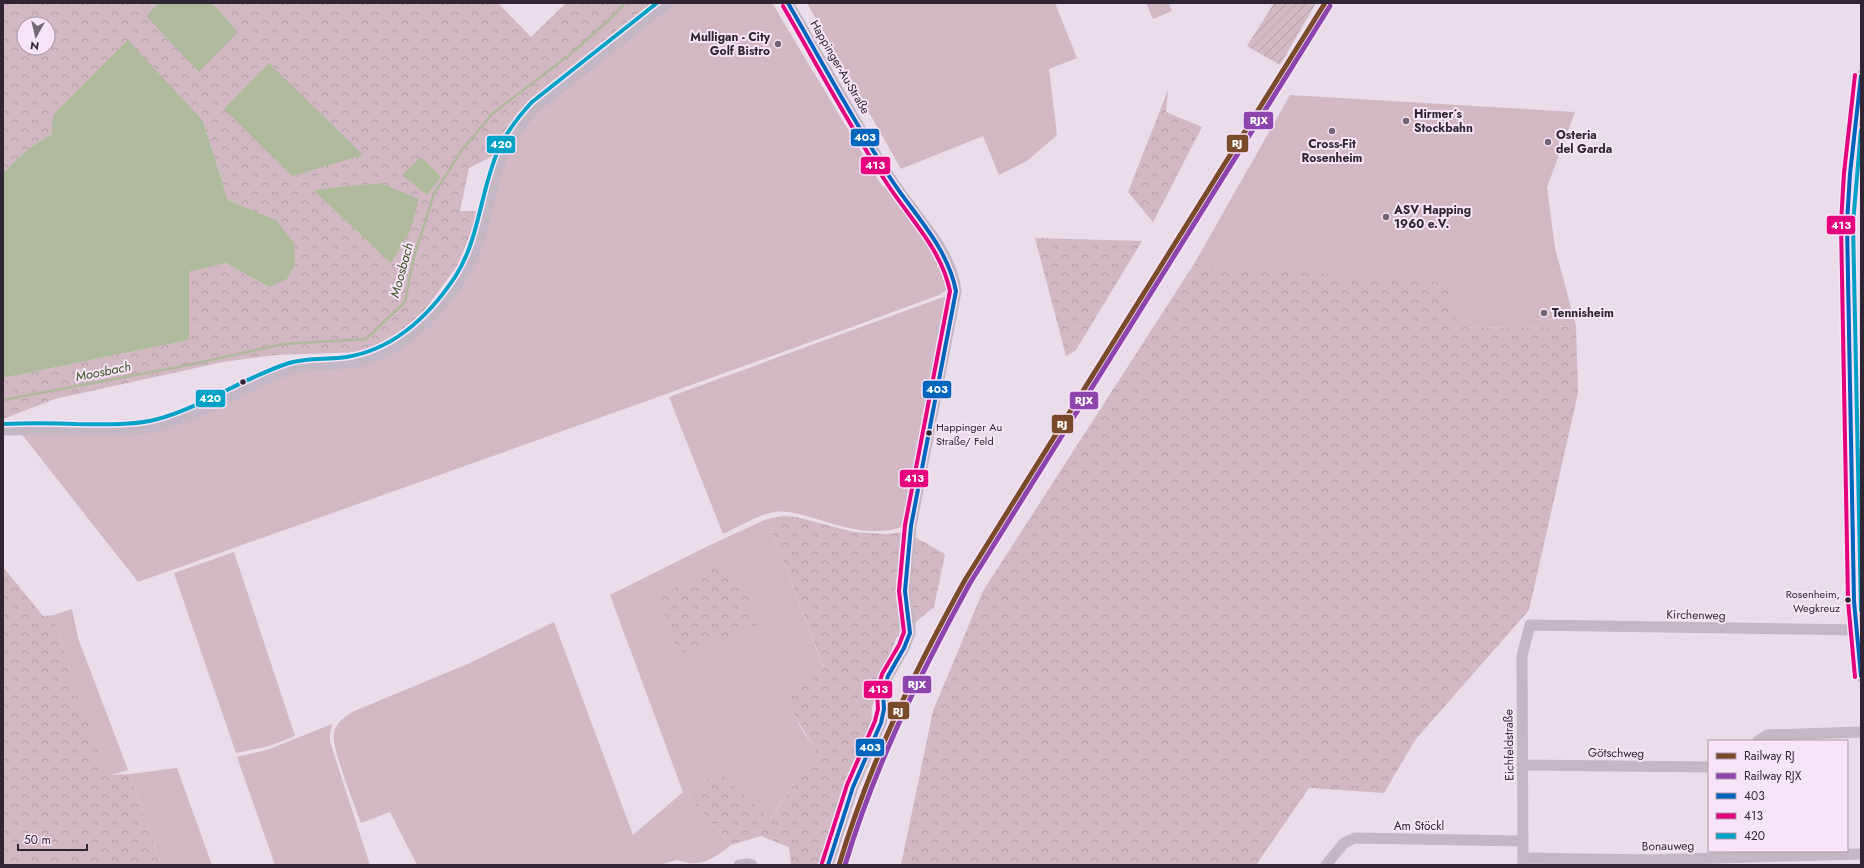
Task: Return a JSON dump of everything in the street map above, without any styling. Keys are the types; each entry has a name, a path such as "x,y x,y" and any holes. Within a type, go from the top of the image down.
{"street":[{"path":"3,430 117,430 157,426 202,410 257,383 288,370 308,366 362,361 390,350 406,340 433,315 461,279 478,244 500,162 506,148 523,122 536,108 666,3"},
{"name":"Happinger-Au-Straße","path":"788,3 891,180 940,249 952,270 956,291 911,526 905,591 910,633 904,648 888,676 883,693 884,708 881,723 853,787 828,865"},
{"path":"1861,76 1850,174 1847,223 1858,630 1861,676"},
{"name":"Kirchenweg","path":"1530,625 1858,630"},
{"name":"Eichfeldstraße","path":"1523,862 1522,656 1530,625"},
{"path":"1760,740 1767,735 1861,732"},
{"name":"Götschweg","path":"1522,765 1708,767"},
{"name":"Am Stöckl","path":"1326,865 1344,843 1355,838 1522,840"},
{"name":"Bonauweg","path":"1523,862 1750,861 1861,854"},
{"path":"739,865 752,865"}],"green space":[{"path":"3,3 158,3 146,16 238,32 212,3 498,3 531,37 566,3 653,3 525,112 499,153 469,168 460,211 480,211 457,266 411,329 365,352 275,355 223,362 55,399 3,419 3,378 189,340 189,272 226,263 269,287 276,220 228,200 203,121 52,134 29,148 5,171 3,169","holes":["380,183 392,263 314,191"]},
{"path":"672,3 772,3 880,183 915,219 937,250 947,272 950,284 948,289 939,295 739,368 138,582 20,432 149,430 281,375 377,359 449,301 509,151 523,129 538,111"},
{"path":"807,3 1055,3 1077,58 1049,69 1057,135 1027,161 999,175 983,136 901,169"},
{"path":"1146,3 1169,3 1172,11 1153,19"},
{"path":"1274,3 1316,3 1280,65 1247,46"},
{"path":"1168,90 1166,112 1202,127 1153,222 1128,192"},
{"name":"ASV Happing 1960 e.V.","path":"1290,95 1575,112 1547,187 1555,248 1576,326 1526,328 1459,327 1194,264"},
{"path":"1035,238 1142,241 1076,350 1066,356"},
{"path":"1194,264 1447,283 1459,327 1526,328 1576,326 1578,393 1529,610 1415,740 1384,793 1309,788 1256,865 901,865 933,711 983,591"},
{"path":"949,295 951,297 907,525 886,531 852,529 797,514 774,512 761,516 723,534 669,397"},
{"path":"784,516 796,517 854,532 885,534 906,532 945,554 934,607 896,638 872,707 871,731 825,865 791,865 789,847 761,836 731,845 688,796 717,769 770,820 816,750 785,701 824,668 767,519"},
{"path":"767,519 824,669 786,701 801,728 816,750 769,821 717,769 688,796 731,845 718,855 700,863 677,860 658,865 417,865 390,812 361,823 336,751 334,733 341,721 352,712 470,663 554,622 633,835 683,792 610,595 708,546"},
{"path":"234,552 295,736 269,746 236,753 174,573"},
{"path":"720,564 726,566 748,597 760,624 679,654 659,597"},
{"path":"3,567 43,616 53,615 75,687 108,775 130,774 161,865 3,865"},
{"path":"72,609 78,638 128,770 108,776 75,687 53,615"},
{"path":"332,724 330,742 370,865 275,865 237,757 267,750"},
{"path":"177,768 212,865 161,865 130,774"}],"shaded area":[{"path":"158,3 212,3 238,32 199,72 146,16"},
{"path":"128,40 203,121 228,200 276,220 294,243 295,264 287,279 269,287 226,263 189,272 189,340 3,378 3,169 5,171 29,148 52,134 53,115"},
{"path":"269,63 363,155 292,176 224,109"},
{"path":"421,157 441,177 427,195 402,175"},
{"path":"380,183 419,199 410,231 391,263 313,190"}],"waterway":[{"name":"Moosbach","path":"3,400 193,364 283,344 366,339 405,302 413,260 434,194 461,151 492,114 573,52 610,19 625,3"}],"rail line":[{"name":"RJ","path":"839,865 864,790 894,719 910,684 965,580 1325,3"},
{"name":"RJX","path":"845,865 870,792 900,721 916,686 970,583 1330,6"}],"transit line":[{"name":"420","path":"3,424 117,424 138,423 158,419 208,400 272,369 296,361 340,358 364,353 380,347 409,329 434,305 455,277 463,263 474,232 491,169 497,153 508,132 517,120 532,102 657,3"},
{"name":"403","path":"788,3 877,157 900,193 938,246 952,275 956,291 911,526 905,591 910,633 904,648 888,676 883,693 884,709 881,723 853,787 828,865"},
{"name":"413","path":"783,6 872,160 932,247 946,275 950,291 905,525 899,591 904,632 899,645 882,674 877,692 878,709 875,721 847,785 822,863"},
{"name":"413","path":"1855,75 1844,173 1841,223 1848,601 1855,677"},
{"name":"403","path":"1861,76 1850,174 1847,223 1854,601 1861,676"},
{"name":"420","path":"1861,130 1853,223 1861,611"}],"place":[{"name":"Mulligan - City Golf Bistro","path":"778,44"},
{"name":"Hirmer´s Stockbahn","path":"1406,121"},
{"name":"Cross-Fit Rosenheim","path":"1332,131"},
{"name":"Osteria del Garda","path":"1548,142"},
{"name":"ASV Happing 1960 e.V.","path":"1386,217"},
{"name":"Tennisheim","path":"1544,313"},
{"name":"Happinger Au Straße/ Feld","path":"929,433"},
{"name":"Rosenheim, Wegkreuz","path":"1848,600"}]}
